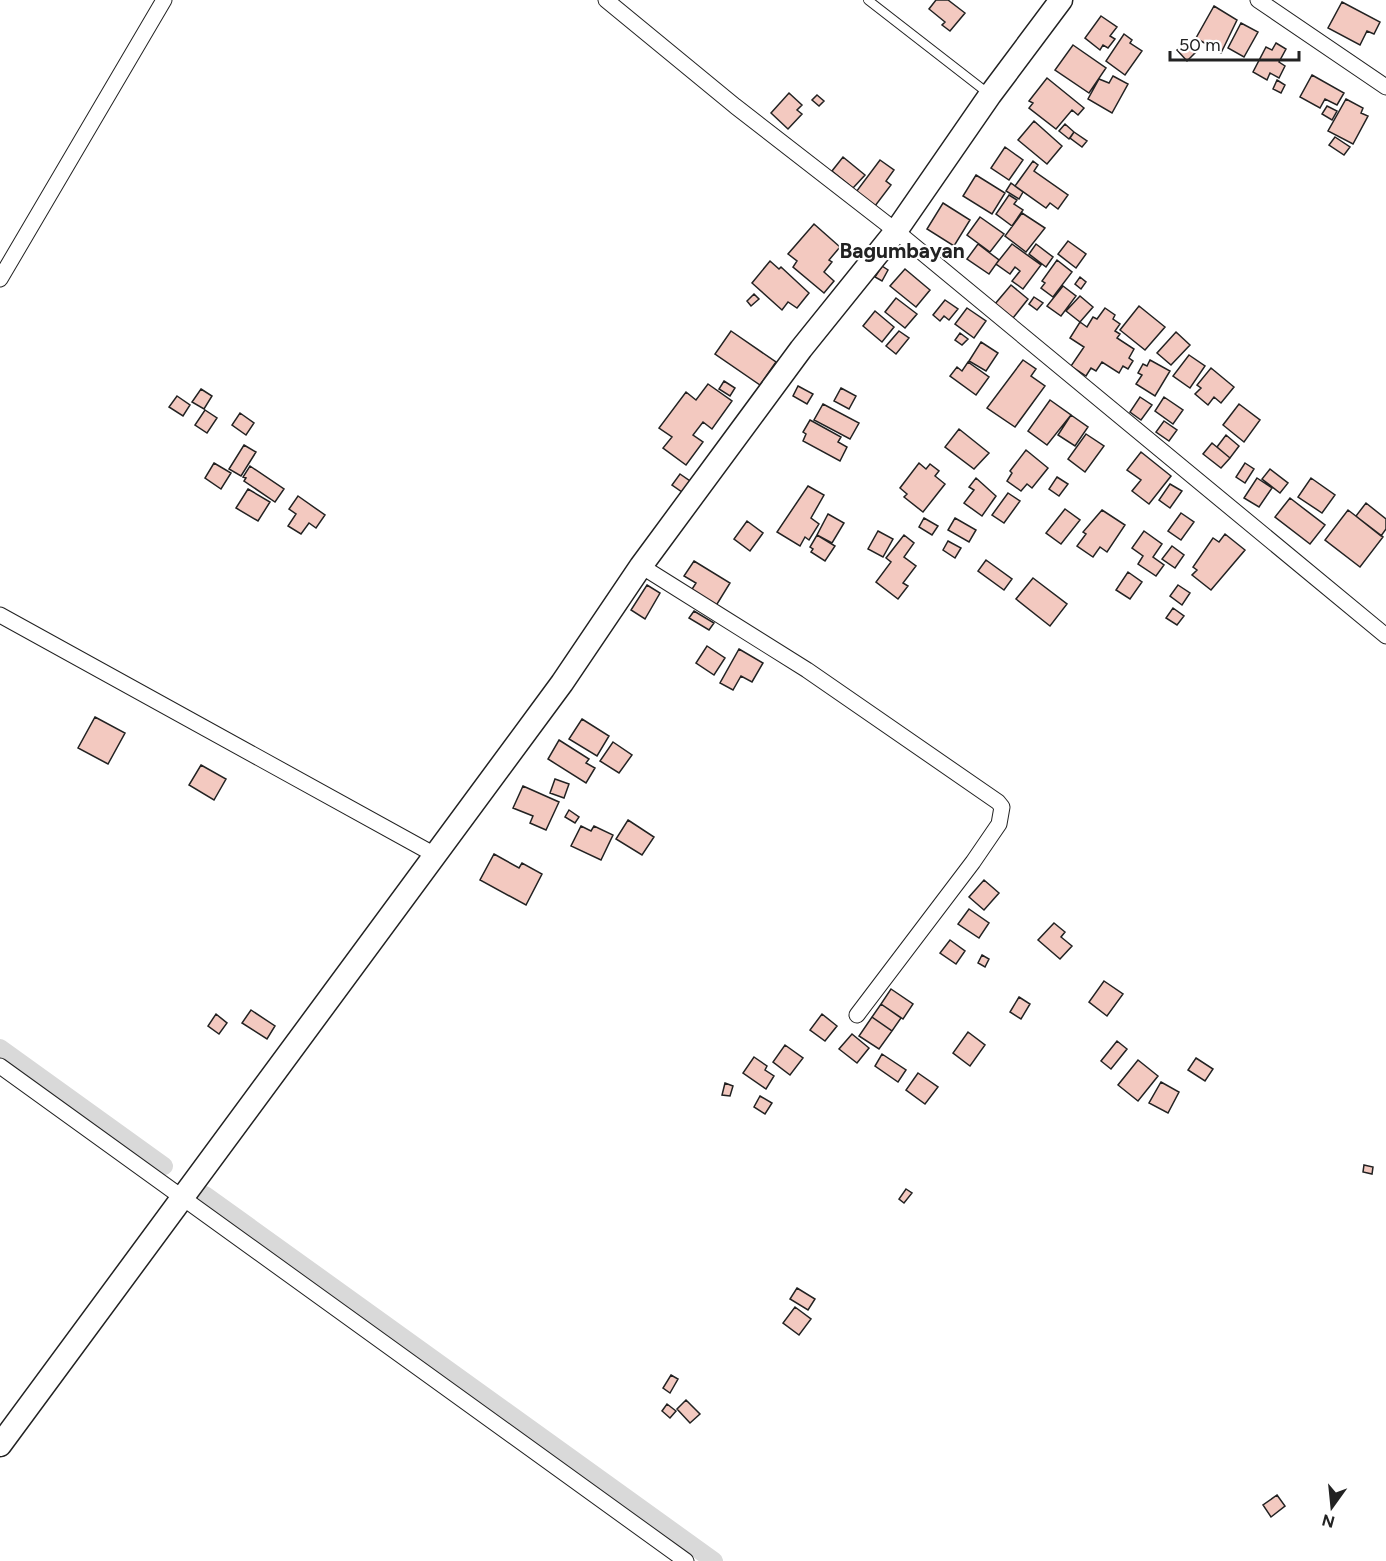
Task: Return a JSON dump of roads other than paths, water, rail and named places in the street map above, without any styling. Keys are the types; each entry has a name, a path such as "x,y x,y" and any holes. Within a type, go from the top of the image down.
{"main road":[{"path":"0,1444 562,683 641,566 801,349 896,231 990,95 1061,0"}],"street":[{"path":"0,279 164,0"},
{"path":"606,0 735,106 896,231 1386,636"},
{"path":"1258,0 1386,87"},
{"path":"641,566 807,670 1002,807 999,824 973,862 857,1015"},
{"path":"0,615 435,855"},
{"path":"0,1066 686,1561"}],"lane":[{"path":"868,0 990,95"}],"waterway":[{"path":"0,1048 164,1166"},
{"path":"205,1195 714,1561"}],"district":[{"name":"Bagumbayan","path":"902,250"}]}
